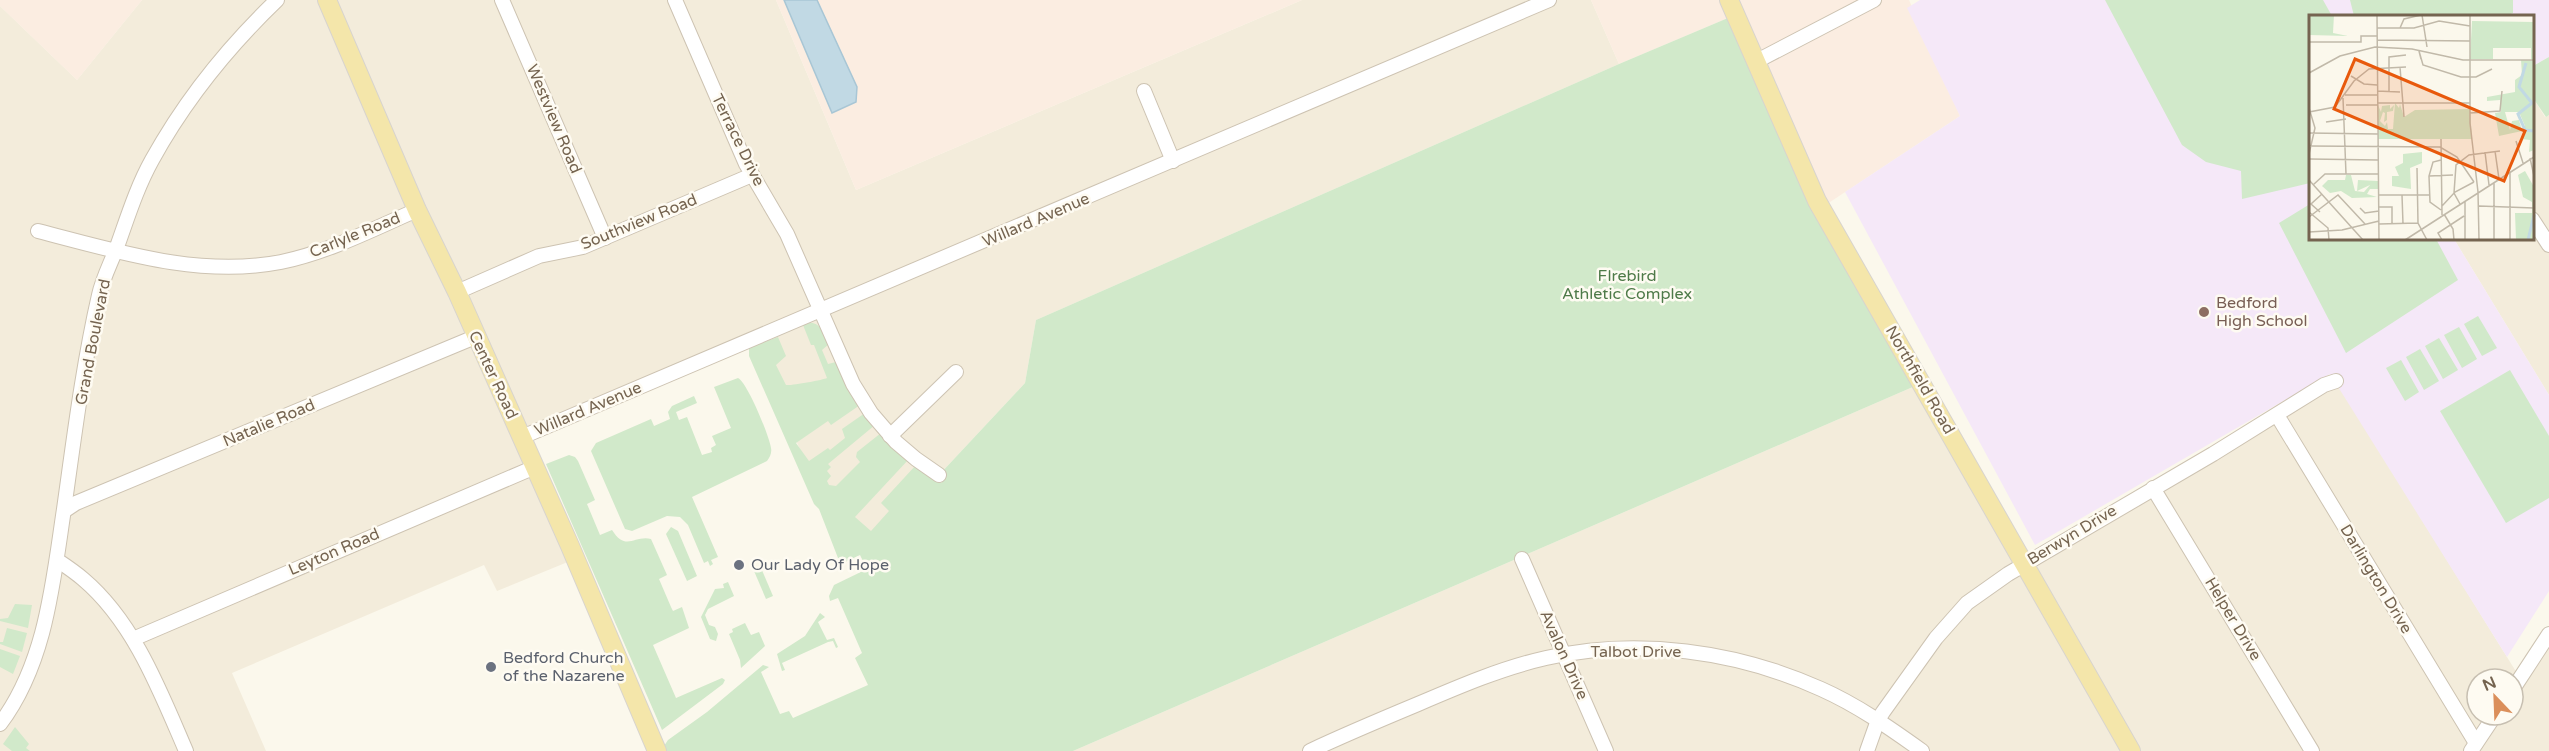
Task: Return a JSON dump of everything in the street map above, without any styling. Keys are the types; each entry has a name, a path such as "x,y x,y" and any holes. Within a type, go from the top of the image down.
{"main road":[{"name":"Center Road","path":"327,0 417,210 457,291 475,337 522,437 657,751"},
{"name":"Northfield Road","path":"1729,0 1821,208 2131,751"}],"street":[{"name":"Grand Boulevard","path":"0,724 20,692 40,642 57,560 95,315 100,292 138,189 169,132 229,52 277,0"},
{"name":"Westview Road","path":"502,0 605,238"},
{"name":"Terrace Drive","path":"675,0 752,175 788,234 853,384 871,412 890,435 916,459 939,475"},
{"name":"Willard Avenue","path":"522,437 1549,0"},
{"path":"1755,62 1874,0"},
{"path":"1144,91 1173,161"},
{"name":"Southview Road","path":"457,291 539,256 583,247 752,175"},
{"name":"Carlyle Road","path":"38,231 115,251 175,263 250,266 281,261 332,247 417,210"},
{"path":"2549,217 2534,222 2549,245"},
{"name":"Natalie Road","path":"64,511 76,503 475,337"},
{"path":"890,435 956,372"},
{"name":"Berwyn Drive","path":"1867,751 1878,720 1930,647 1967,603 2025,564 2324,385 2336,381"},
{"name":"Darlington Drive","path":"2277,415 2473,747"},
{"name":"Leyton Road","path":"133,639 535,467"},
{"name":"Helper Drive","path":"2153,488 2312,751"},
{"name":"Avalon Drive","path":"1522,559 1606,751"},
{"path":"57,560 94,588 133,639 153,676 186,751"},
{"path":"2525,671 2549,634"},
{"name":"Talbot Drive","path":"1310,751 1492,673 1563,655 1630,648 1724,656 1771,669 1822,689 1878,720 1922,751"},
{"path":"2473,747 2487,727"}],"shaded area":[{"path":"0,0 142,0 77,80 0,6"},
{"path":"142,0 776,0 856,190 1302,0 1591,0 1619,64 1036,320 1025,383 939,475 943,484 873,554 822,501 753,340 522,437 575,559 497,591 484,565 232,673 266,751 0,751 0,6 77,80"},
{"path":"776,0 1302,0 856,190"},
{"path":"1591,0 1909,0 1960,116 1821,208 1735,15 1619,64"},
{"name":"Bedford High School","path":"1920,0 2549,0 2549,57 2534,65 2534,15 2309,15 2309,240 2455,240 2549,395 2549,591 2507,657 2330,374 2035,545 1845,192 1960,116 1907,8"},
{"path":"2534,100 2545,117 2549,115 2549,395 2455,240 2534,240"},
{"path":"2336,381 2513,667 2465,667 2465,727 2525,727 2525,670 2549,634 2549,751 1073,751 1922,383 2025,563"}],"green space":[{"path":"2105,0 2323,0 2331,15 2309,15 2309,183 2242,199 2241,171 2206,162 2182,145"},
{"path":"2350,0 2513,0 2513,13 2508,15 2354,15"},
{"name":"FIrebird Athletic Complex","path":"1735,15 1817,201 1922,383 1073,751 664,751 668,740 707,712 763,665 769,667 761,672 780,714 789,711 793,718 868,685 855,658 862,653 838,598 830,601 829,596 834,585 867,569 860,555 845,562 838,558 819,509 814,504 749,356 749,348 778,337 786,356 776,365 786,385 819,380 827,378 803,325 813,323 822,330 829,344 822,350 828,364 836,362 844,381 860,405 831,425 828,421 796,443 809,461 828,448 830,450 845,438 842,429 865,413 875,425 828,464 831,467 827,471 831,476 827,481 829,485 836,486 860,462 856,457 857,452 881,433 909,459 855,517 871,531 889,511 881,503 916,465 942,483 939,475 1025,383 1036,320"},
{"path":"2549,57 2549,115 2546,117 2534,99 2534,65"},
{"path":"2309,205 2309,240 2437,240 2458,280 2346,353 2279,223"},
{"path":"2478,316 2497,348 2482,356 2464,324"},
{"path":"2459,327 2477,359 2462,368 2444,335"},
{"path":"2439,338 2458,370 2443,379 2425,346"},
{"path":"2420,349 2439,381 2424,390 2406,357"},
{"path":"2401,360 2419,392 2405,401 2386,368"},
{"path":"2510,370 2549,436 2549,498 2506,523 2440,411"},
{"path":"738,378 747,389 757,410 771,452 767,461 692,497 718,557 711,560 713,564 710,566 708,561 704,563 688,525 680,517 667,516 632,531 625,529 591,451 596,443 651,419 654,426 670,419 668,412 672,406 694,396 697,403 676,412 679,420 687,417 702,455 712,452 711,448 716,445 712,436 731,428 714,387"},
{"path":"569,455 578,461 595,500 587,504 600,535 612,530 617,537 626,541 651,539 667,575 659,579 671,607 673,611 682,607 689,628 653,645 676,698 722,678 725,680 723,684 662,730 546,464"},
{"path":"671,527 678,531 697,576 687,581 666,534"},
{"path":"761,568 773,596 766,599 754,571"},
{"path":"728,582 734,596 708,609 705,615 709,625 715,627 718,634 716,641 710,639 701,617 715,589 724,588 723,584"},
{"path":"15,604 32,605 28,628 0,621 0,619 8,618"},
{"path":"820,613 825,617 818,622 827,640 834,638 838,647 836,648 833,641 828,642 782,663 785,670 782,671 777,654 805,636"},
{"path":"745,623 751,635 759,632 765,646 741,668 729,634 733,632 732,629"},
{"path":"7,628 27,633 22,652 0,644 3,642"},
{"path":"0,649 20,656 13,674 0,667"},
{"path":"15,727 29,744 26,748 30,751 12,751 3,744"}],"water":[{"path":"784,0 817,0 857,87 856,102 832,113"}],"place":[{"name":"Bedford High School","path":"2204,312"},
{"name":"Our Lady Of Hope","path":"739,565"},
{"name":"Bedford Church of the Nazarene","path":"491,667"}]}
